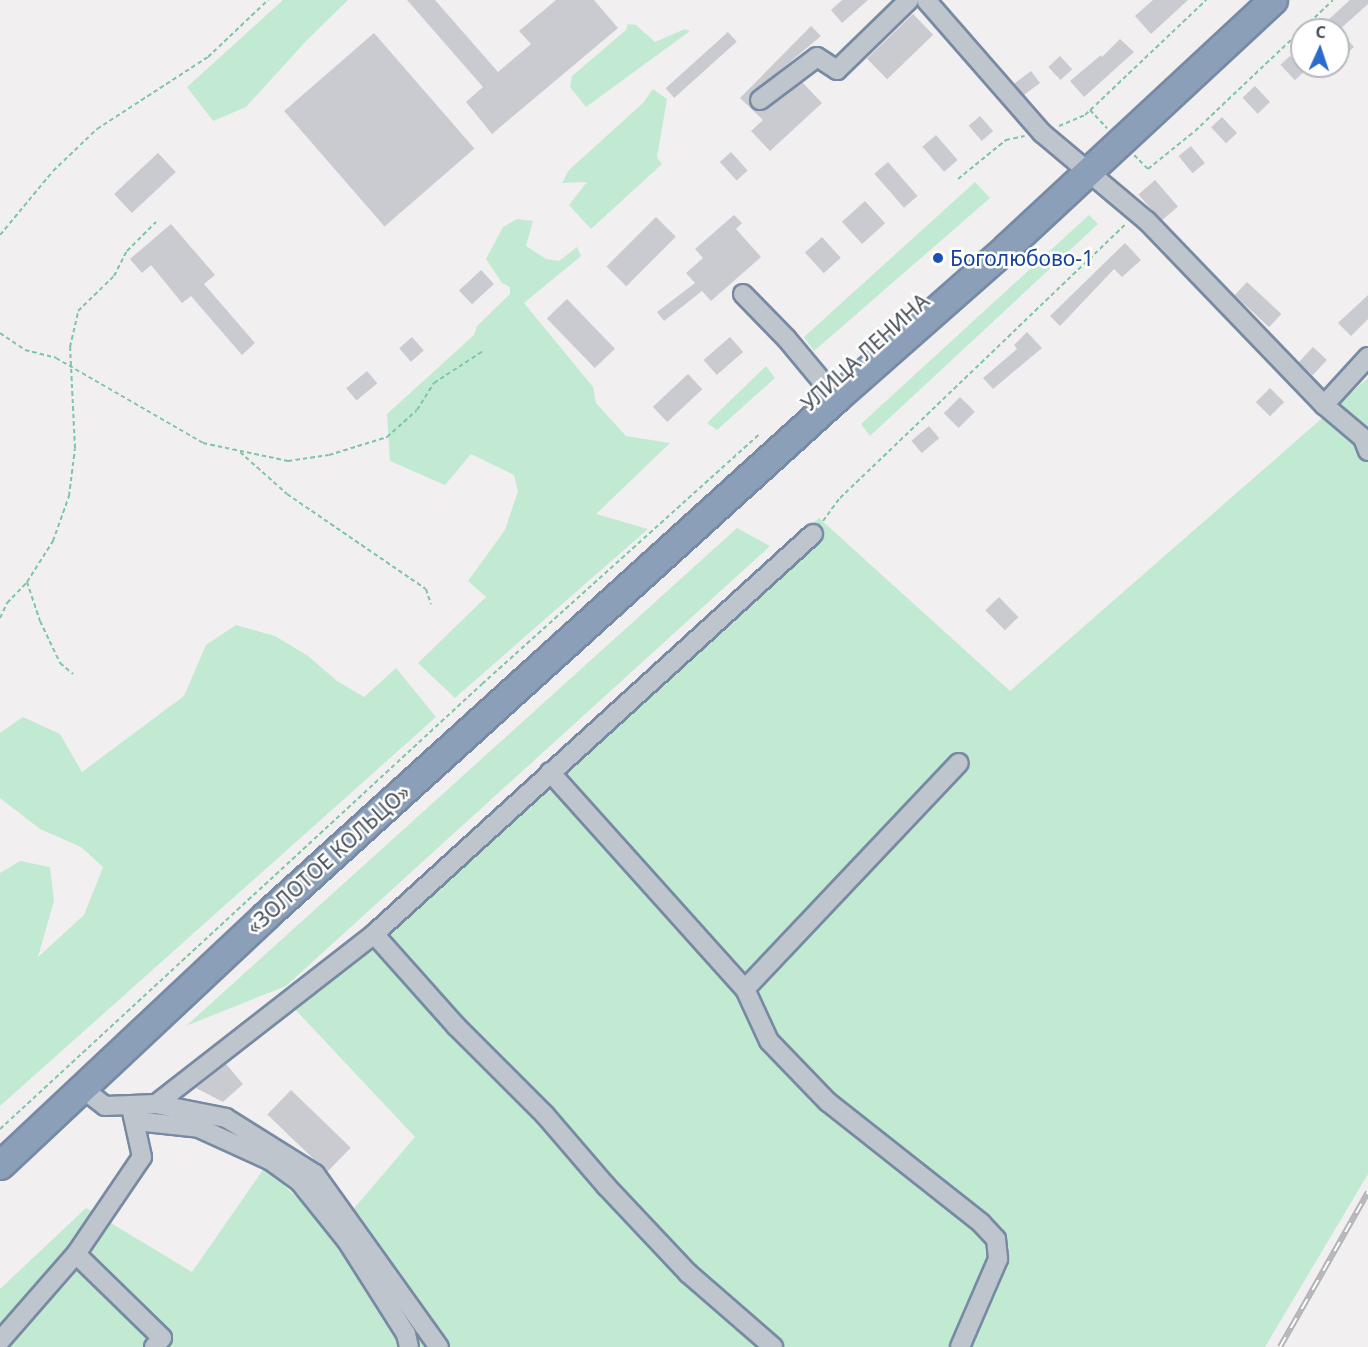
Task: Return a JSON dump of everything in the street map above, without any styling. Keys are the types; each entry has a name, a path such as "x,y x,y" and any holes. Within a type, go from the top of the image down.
{"highway":[{"name":"УЛИЦА ЛЕНИНА","path":"655,552 1007,247 1273,0"},
{"name":"УЛИЦА ЛЕНИНА","path":"655,552 826,386 995,239 1089,170"},
{"name":"«ЗОЛОТОЕ КОЛЬЦО»","path":"0,1165 655,552"},
{"name":"«ЗОЛОТОЕ КОЛЬЦО»","path":"0,1141 252,905 655,552"}],"street":[{"path":"760,100 816,57 837,70 909,0"},
{"path":"926,0 1042,133 1138,213 1324,405 1363,438 1368,451"},
{"path":"743,294 786,338 826,386"},
{"path":"1324,405 1368,357"},
{"path":"133,1113 156,1104 374,934 813,534"},
{"path":"745,989 958,763"},
{"path":"550,772 745,989 769,1041 828,1102 981,1223 996,1239 998,1259 960,1347"},
{"path":"374,934 456,1026 545,1115 606,1186 688,1273 745,1326 773,1347"},
{"path":"82,1088 105,1106 199,1128 271,1161 299,1181 347,1241 406,1334 409,1347"},
{"path":"156,1104 226,1118 315,1174 439,1347"},
{"path":"0,1341 76,1254 142,1157 133,1113"},
{"path":"76,1254 162,1338 154,1347"}],"path":[{"path":"0,235 53,171 97,129 208,57 268,0"},
{"path":"958,179 1006,140 1042,133 1085,115 1206,0"},
{"path":"1090,110 1148,169 1194,131 1333,0"},
{"path":"813,534 840,498 1138,213"},
{"path":"0,618 7,603 27,582 53,541 69,496 75,448 70,347 78,311 114,276 127,251 156,222"},
{"path":"0,333 24,351 56,358 202,443 288,461 329,455 387,437 417,410 434,382 483,351"},
{"path":"0,1129 482,684 759,435"},
{"path":"238,450 286,494 426,589 431,604"},
{"path":"27,582 40,621 60,663 73,674"}],"green space":[{"path":"283,0 348,0 307,40 246,107 213,121 187,87"},
{"path":"628,24 636,25 655,42 685,29 690,31 586,107 570,87 572,76 626,30"},
{"path":"653,89 667,99 657,157 662,164 591,229 569,205 587,182 562,183 569,170 643,103"},
{"path":"975,182 990,198 814,351 804,337"},
{"path":"1089,215 1098,224 870,436 861,424"},
{"path":"517,219 533,221 526,246 546,259 559,261 577,247 581,256 524,303 593,387 596,403 626,436 670,443 596,514 648,529 455,698 418,663 486,597 468,581 505,530 518,491 514,475 471,454 445,485 390,461 387,414 474,335 477,326 510,294 510,287 502,283 486,259 503,227"},
{"path":"766,366 775,378 717,430 707,423"},
{"path":"1368,378 1368,1174 1265,1347 0,1347 0,1289 86,1208 192,1272 265,1167 325,1225 345,1219 415,1137 291,1005 709,613 819,518 1010,691"},
{"path":"737,528 770,546 286,986 186,1026"},
{"path":"236,625 275,636 308,656 337,681 364,697 396,668 436,717 0,1106 0,873 20,861 50,867 54,901 38,957 84,915 103,867 81,847 40,829 0,798 0,733 23,717 60,734 82,772 184,696 206,645"}],"building":[{"path":"407,0 435,0 498,72 531,44 519,31 556,0 594,0 618,28 492,134 466,102 483,87"},
{"path":"842,0 868,0 842,23 831,10"},
{"path":"1153,0 1188,0 1151,34 1135,16"},
{"path":"1350,0 1368,0 1368,4 1350,20 1350,18 1330,18"},
{"path":"913,14 933,35 887,79 867,58"},
{"path":"811,26 821,36 749,96 751,107 762,111 802,82 822,103 770,151 751,131 763,120 740,98"},
{"path":"728,32 737,42 674,98 666,88"},
{"path":"374,33 474,148 385,227 284,111"},
{"path":"1120,39 1134,52 1084,97 1070,81 1101,55 1102,57"},
{"path":"1060,56 1072,69 1061,80 1048,67"},
{"path":"1290,56 1290,75 1280,65"},
{"path":"1031,71 1040,83 1023,96 1014,84"},
{"path":"1255,86 1270,102 1258,114 1243,98"},
{"path":"980,116 993,131 982,141 969,126"},
{"path":"1222,117 1237,133 1226,143 1211,127"},
{"path":"936,135 958,160 944,172 922,147"},
{"path":"1191,146 1205,163 1192,173 1179,156"},
{"path":"731,152 748,171 737,181 720,162"},
{"path":"158,153 176,172 132,213 114,194"},
{"path":"888,162 918,196 904,208 874,174"},
{"path":"1155,180 1178,206 1161,221 1138,194"},
{"path":"865,201 885,223 862,244 842,222"},
{"path":"734,215 742,223 736,229 761,257 711,301 702,291 664,321 657,312 695,283 686,273 703,258 695,249"},
{"path":"656,217 676,237 626,286 607,266"},
{"path":"171,224 215,275 204,284 255,343 242,355 191,296 182,303 151,265 142,273 130,259"},
{"path":"822,237 841,258 824,273 805,252"},
{"path":"1125,243 1141,260 1122,277 1114,269 1060,326 1050,316"},
{"path":"481,270 494,284 472,304 459,290"},
{"path":"1247,282 1281,314 1269,327 1235,295"},
{"path":"1368,295 1368,319 1351,336 1338,323"},
{"path":"567,299 615,349 595,368 547,318"},
{"path":"1027,332 1042,348 993,389 983,378 1017,349 1014,345"},
{"path":"412,337 424,351 411,362 399,348"},
{"path":"730,337 743,352 717,375 704,360"},
{"path":"1313,347 1327,360 1313,375 1299,362"},
{"path":"367,371 377,383 357,401 346,388"},
{"path":"688,374 702,389 667,422 653,407"},
{"path":"1270,388 1284,402 1270,416 1256,402"},
{"path":"960,397 975,412 959,428 944,413"},
{"path":"929,426 939,438 922,453 911,441"},
{"path":"999,597 1018,617 1005,630 985,610"},
{"path":"226,1064 243,1084 223,1102 196,1088"},
{"path":"291,1090 351,1148 327,1172 267,1114"}],"railway":[{"path":"1280,1347 1368,1192"}],"place":[{"name":"Боголюбово-1","path":"938,258"}]}
